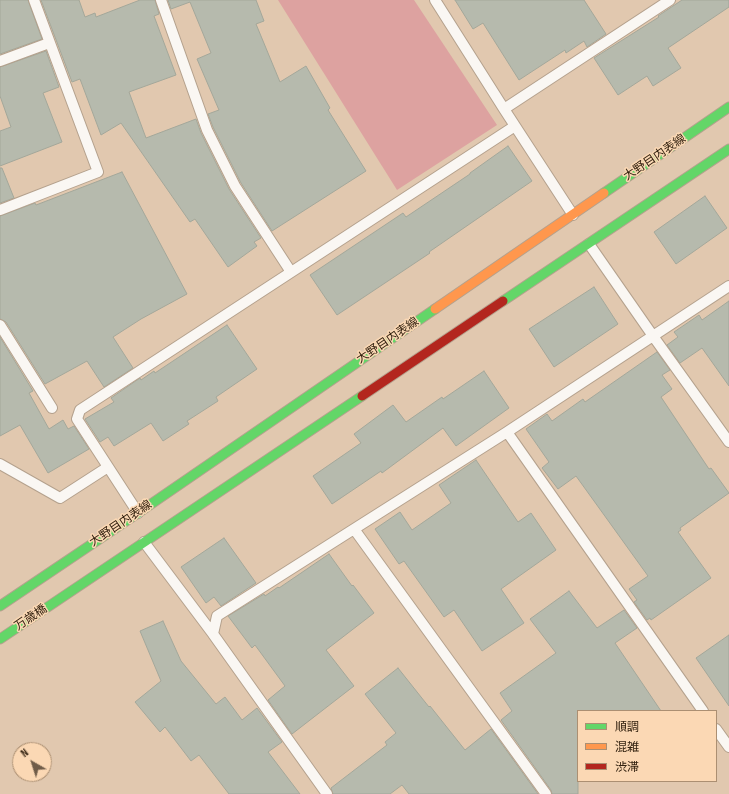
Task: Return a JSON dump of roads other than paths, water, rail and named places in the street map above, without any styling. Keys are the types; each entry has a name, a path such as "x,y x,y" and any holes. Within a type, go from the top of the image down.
{"main road":[{"name":"大野目内表線","path":"0,606 729,108"},
{"path":"144,542 729,149"},
{"name":"万歳橋","path":"0,639 144,542"}],"lane":[{"path":"0,210 98,172 34,0"},
{"path":"161,0 206,130 235,186 291,272"},
{"path":"435,0 572,215"},
{"path":"504,109 670,0"},
{"path":"0,61 49,43"},
{"path":"138,513 77,419 80,410 515,126"},
{"path":"589,244 729,442"},
{"path":"213,634 217,616 507,432 729,286"},
{"path":"0,325 52,408"},
{"path":"507,432 702,710"},
{"path":"0,464 60,498 108,467"},
{"path":"354,528 546,794"},
{"path":"144,542 213,634 327,794"},
{"path":"717,730 729,747"}]}
